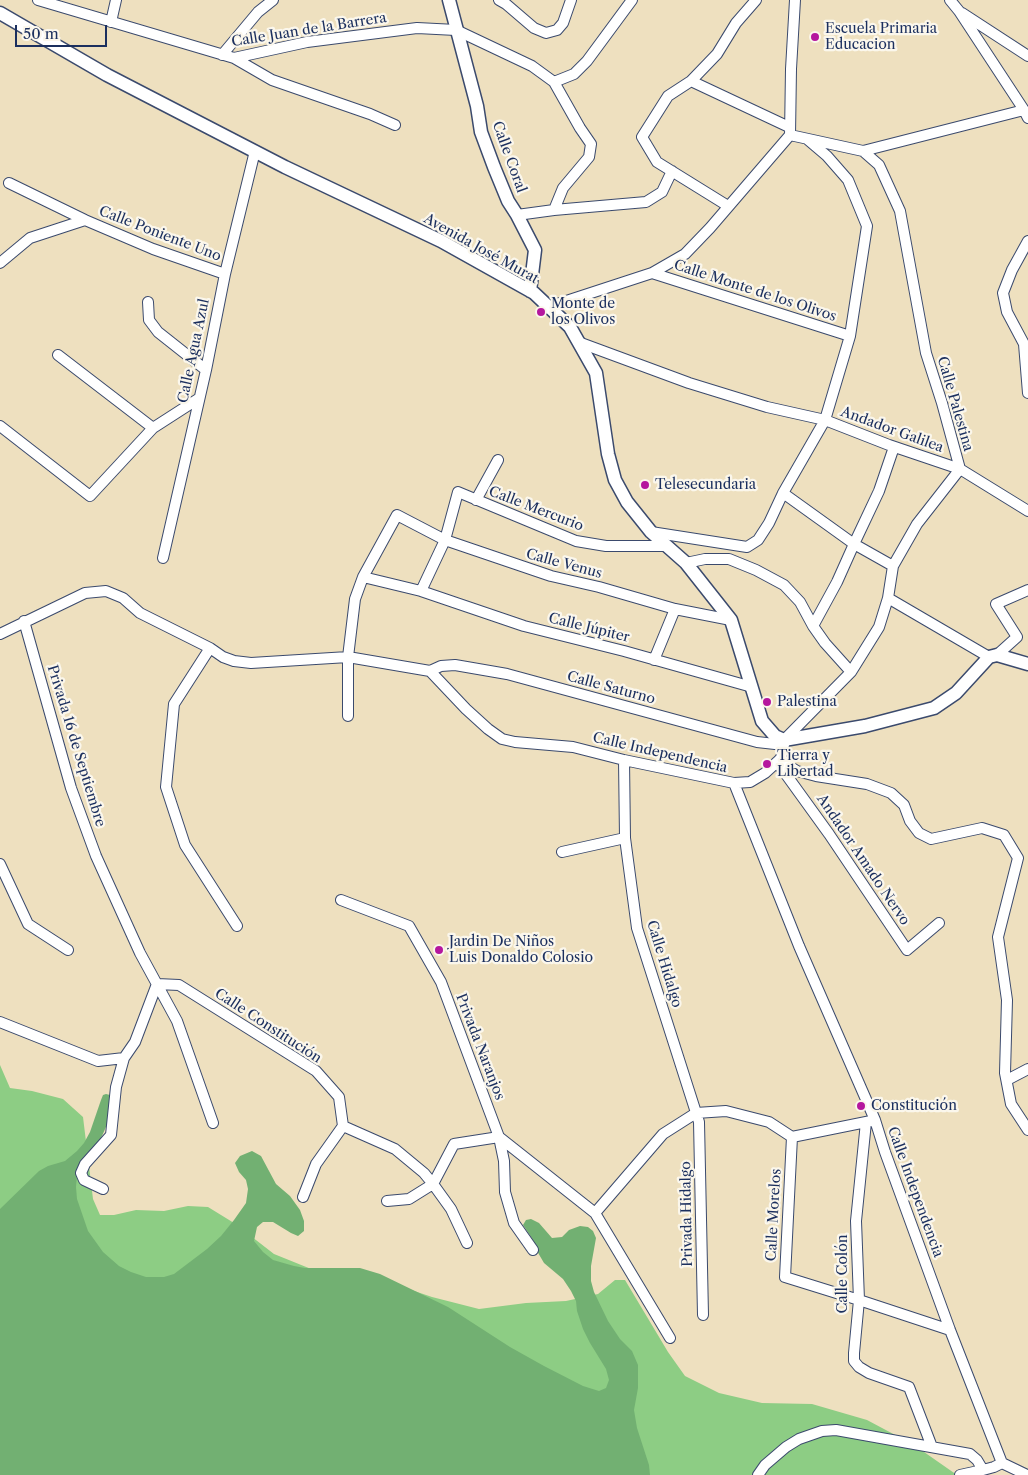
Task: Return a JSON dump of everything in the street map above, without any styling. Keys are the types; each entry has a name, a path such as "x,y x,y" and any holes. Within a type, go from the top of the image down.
{"street":[{"name":"Calle Juan de la Barrera","path":"38,0 234,58 307,42 399,30 417,28 456,30"},
{"path":"111,22 116,0"},
{"path":"222,55 258,12 273,0"},
{"name":"Calle Coral","path":"449,0 477,106 481,132 508,201 517,214 535,250 530,291"},
{"path":"499,0 534,28 546,33 557,30 563,22 571,0"},
{"path":"554,82 574,74 587,61 632,0"},
{"path":"728,206 657,162 642,138 668,96 691,81 717,54 736,23 756,0"},
{"path":"789,131 795,0"},
{"path":"691,81 807,139 863,151 1026,114 950,0"},
{"path":"959,11 1028,56"},
{"name":"Avenida José Murat","path":"0,13 107,75 285,167 441,241 534,293 570,327 596,373 608,454 615,480 627,502 651,532 686,563 731,620 762,721 775,736 784,742"},
{"path":"456,30 532,66 554,82 591,144 588,158 564,188 554,210"},
{"path":"234,58 272,80 395,124"},
{"name":"Calle Monte de los Olivos","path":"548,307 652,273 685,254 728,206 789,131"},
{"path":"651,532 747,547 758,540 770,523 782,493 825,420 850,336 868,226 848,180 807,139"},
{"name":"Calle Agua Azul","path":"163,558 206,370 225,274 255,150"},
{"name":"Calle Palestina","path":"784,742 852,672 879,627 888,598 893,566 917,524 960,469 926,353 900,211 879,165 863,151"},
{"path":"517,214 646,202 662,192 672,171"},
{"name":"Calle Poniente Uno","path":"10,183 85,220 153,249 225,274"},
{"path":"0,264 30,238 85,220"},
{"path":"1028,241 1012,270 1003,293 1007,312 1024,344 1028,393"},
{"name":"Calle Monte de los Olivos","path":"652,273 850,336"},
{"path":"148,302 149,320 158,332 206,370"},
{"name":"Andador Galilea","path":"578,342 689,383 767,407 825,420 894,447 960,469 1028,511"},
{"path":"58,355 153,428"},
{"path":"0,426 90,496 153,428 198,400"},
{"path":"813,626 837,582 879,491 894,447"},
{"path":"476,500 498,460"},
{"name":"Calle Mercurio","path":"445,540 458,492 576,541 606,546 666,546"},
{"path":"782,493 854,544 893,566"},
{"name":"Calle Venus","path":"363,577 397,516 445,540 551,576 599,587 675,609 731,620"},
{"path":"421,591 445,540"},
{"path":"686,563 705,559 729,559 756,570 784,585 800,602 825,643 852,672"},
{"path":"348,716 348,657 355,599 363,577"},
{"name":"Calle Júpiter","path":"363,577 421,591 524,626 624,651 752,687"},
{"path":"1017,636 996,604 1028,590"},
{"path":"0,634 85,593 106,592 123,598 140,613 234,661 251,663 348,657 430,671"},
{"path":"888,598 993,656 1028,664"},
{"path":"654,660 675,609"},
{"name":"Privada 16 de Septiembre","path":"24,621 72,788 96,856 140,953 177,1022 213,1123"},
{"path":"734,783 750,782 765,773 779,760 784,742 866,726 934,708 956,692 1017,636 1028,634"},
{"path":"210,648 174,704 166,787 185,845 237,926"},
{"name":"Calle Saturno","path":"430,671 441,666 455,665 507,674 757,742 784,742"},
{"name":"Calle Independencia","path":"430,671 466,709 502,739 515,742 573,747 624,760 734,783 870,1121 885,1152 950,1330 1002,1463"},
{"name":"Calle Hidalgo","path":"624,760 625,838 637,928 696,1112"},
{"path":"779,760 797,771 867,784 891,793 904,805 910,821 919,833 931,839 982,828 1004,835 1018,858 998,937 1007,1000 1005,1073 1011,1104 1028,1130"},
{"name":"Andador Amado Nervo","path":"779,760 907,950 939,923"},
{"path":"562,852 625,838"},
{"path":"0,864 28,924 68,950"},
{"name":"Privada Naranjos","path":"342,900 409,926 441,982 499,1137 504,1161 505,1192 514,1223 533,1250"},
{"path":"103,1189 84,1180 81,1173 85,1164 111,1135 116,1087 124,1058 135,1042 157,984"},
{"name":"Calle Constitución","path":"157,984 179,985 316,1071 340,1097 343,1126"},
{"path":"0,1022 98,1061 124,1058"},
{"path":"1007,1080 1028,1069"},
{"path":"595,1213 663,1134 696,1112 726,1111 769,1122 792,1137 870,1121"},
{"name":"Privada Hidalgo","path":"696,1112 699,1122 703,1314"},
{"name":"Calle Colón","path":"870,1121 856,1221 859,1300 854,1361 859,1367 870,1373 909,1387 932,1447"},
{"path":"303,1197 316,1164 343,1126 395,1149 424,1173 451,1209 467,1242"},
{"path":"388,1201 409,1199 433,1184 454,1144 499,1137 595,1213 670,1338"},
{"name":"Calle Morelos","path":"792,1137 784,1277 859,1300"},
{"path":"859,1300 950,1330"},
{"path":"758,1475 764,1465 786,1447 800,1439 822,1431 836,1430 970,1454 977,1460 983,1470"},
{"path":"960,1475 994,1467 1002,1463 1027,1475"}],"green space":[{"path":"0,1065 10,1088 32,1091 63,1099 83,1117 93,1199 100,1215 114,1215 136,1210 164,1211 188,1206 208,1207 234,1223 274,1254 326,1275 376,1278 432,1297 479,1309 526,1303 566,1301 598,1294 615,1280 625,1280 668,1352 685,1376 719,1393 762,1403 812,1404 867,1420 914,1445 957,1475 0,1475"},
{"path":"103,1095 110,1095 112,1101 109,1120 102,1136 77,1176 77,1199 88,1231 103,1252 119,1266 146,1277 164,1277 174,1274 221,1236 246,1203 248,1189 246,1180 239,1172 235,1163 240,1156 252,1151 261,1156 276,1184 290,1196 300,1210 304,1221 304,1231 298,1236 273,1222 263,1222 257,1227 254,1241 273,1260 305,1268 360,1268 380,1274 448,1307 510,1347 544,1366 583,1386 599,1391 606,1388 609,1380 606,1369 583,1329 576,1301 563,1279 544,1263 523,1225 526,1220 531,1219 539,1223 552,1238 562,1237 569,1230 580,1226 588,1227 593,1231 596,1238 591,1266 591,1281 594,1292 608,1321 620,1339 632,1351 638,1365 638,1388 634,1410 650,1475 0,1475 0,1209 39,1171 65,1161 77,1151 90,1132"}],"place":[{"name":"Escuela Primaria Educacion","path":"815,37"},
{"name":"Monte de los Olivos","path":"541,312"},
{"name":"Telesecundaria","path":"645,485"},
{"name":"Palestina","path":"767,702"},
{"name":"Tierra y Libertad","path":"767,764"},
{"name":"Jardin De Niños Luis Donaldo Colosio","path":"439,950"},
{"name":"Constitución","path":"861,1106"}]}
